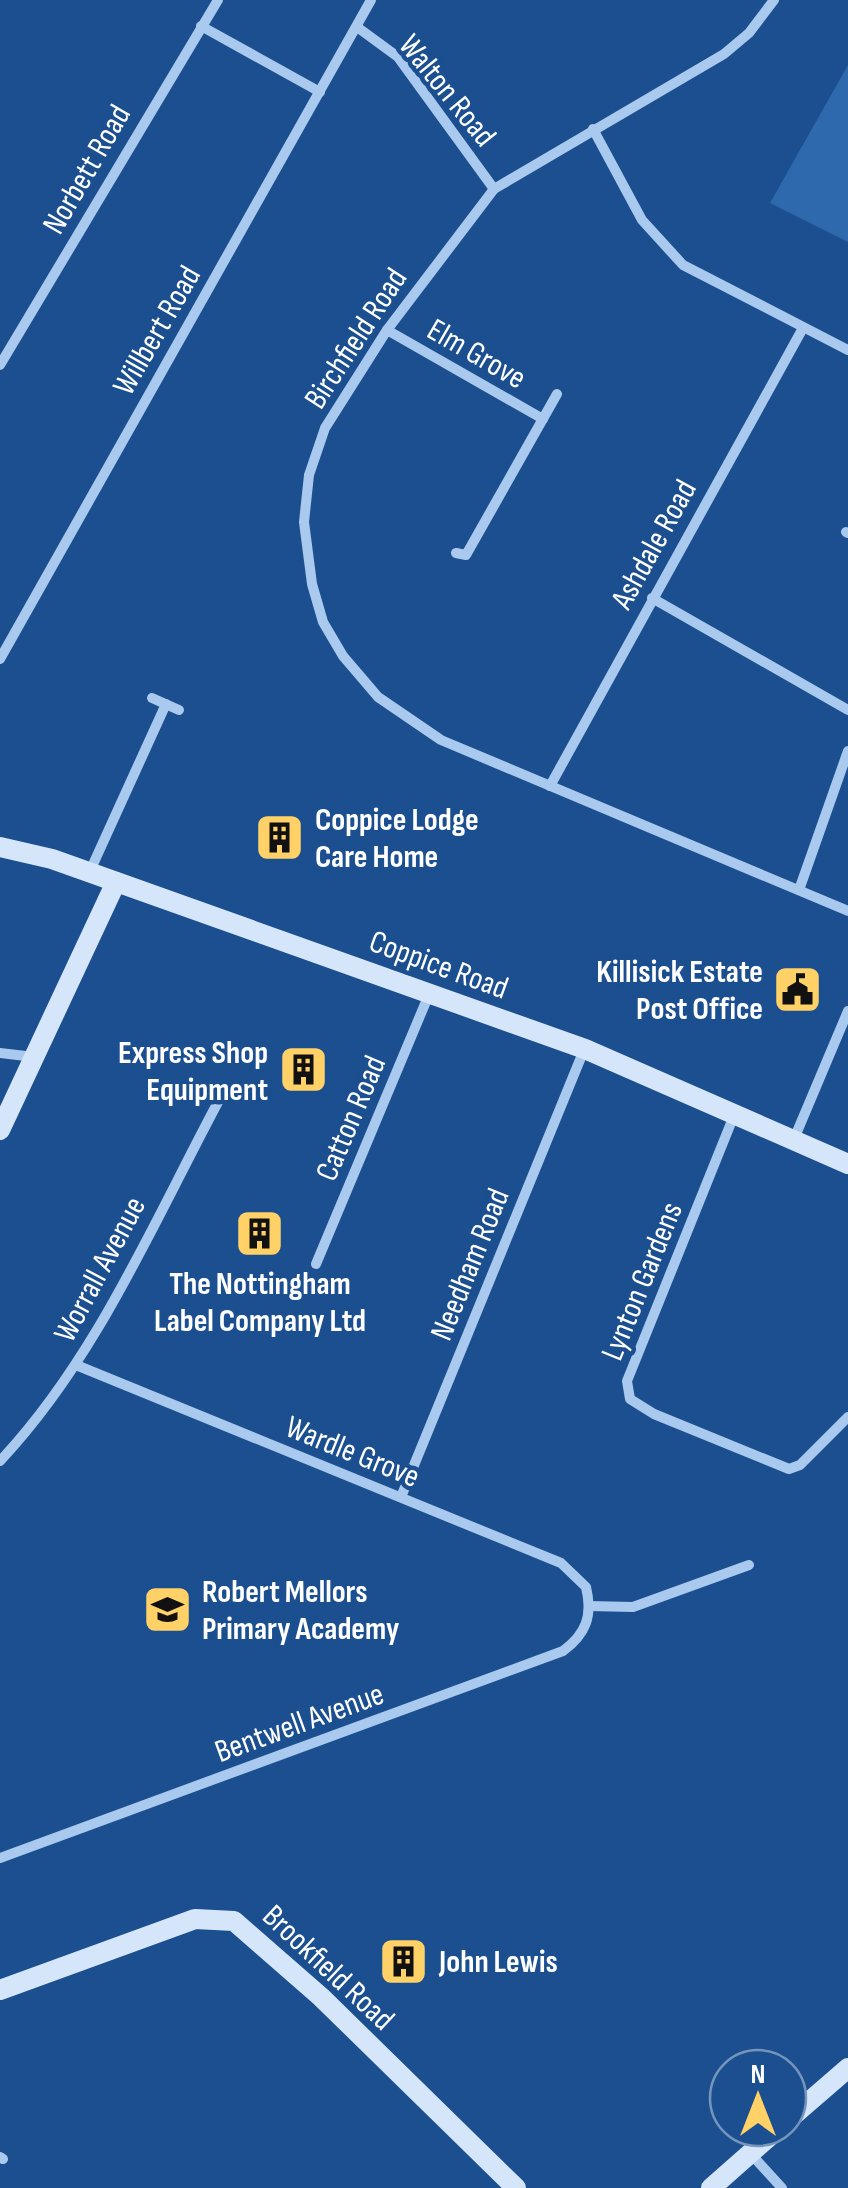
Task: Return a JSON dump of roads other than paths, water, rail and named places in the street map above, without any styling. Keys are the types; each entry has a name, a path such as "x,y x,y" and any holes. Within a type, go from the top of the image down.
{"street":[{"name":"Norbett Road","path":"0,366 218,0"},
{"name":"Willbert Road","path":"0,659 371,0"},
{"name":"Birchfield Road","path":"774,0 749,33 724,54 494,190 388,330 324,428 309,475 305,548 323,622 344,656 378,697 407,718 441,740 848,911"},
{"path":"201,26 320,92"},
{"name":"Walton Road","path":"357,27 398,57 494,190"},
{"path":"593,128 642,220 673,256 706,280 848,350"},
{"name":"Ashdale Road","path":"550,786 803,328"},
{"name":"Elm Grove","path":"388,330 542,420"},
{"name":"Elm Grove","path":"456,553 466,554 556,394"},
{"path":"652,598 848,710"},
{"path":"152,698 179,710"},
{"path":"90,872 166,704"},
{"path":"798,890 848,751"},
{"name":"Coppice Road","path":"0,848 90,872 584,1049 848,1164"},
{"path":"0,1130 116,882"},
{"name":"Catton Road","path":"316,1264 430,992"},
{"path":"794,1138 848,1010"},
{"name":"Needham Road","path":"401,1498 584,1049"},
{"path":"0,1052 35,1057"},
{"name":"Worrall Avenue","path":"0,1461 43,1412 76,1365 225,1089"},
{"name":"Lynton Gardens","path":"735,1114 627,1381 630,1399 654,1414 789,1469 800,1465 848,1416"},
{"name":"Wardle Grove","path":"76,1365 561,1563 578,1575 590,1606"},
{"path":"590,1606 633,1607 750,1565"},
{"name":"Bentwell Avenue","path":"0,1858 563,1651 582,1636 590,1606"},
{"name":"Brookfield Road","path":"0,1990 195,1919 234,1921 321,1997 516,2188"},
{"path":"808,2103 848,2068"},
{"path":"711,2188 756,2148"},
{"path":"750,2153 782,2188"}],"place":[{"name":"Coppice Lodge Care Home","path":"280,837"},
{"name":"Killisick Estate Post Office","path":"798,989"},
{"name":"Express Shop Equipment","path":"303,1070"},
{"name":"The Nottingham Label Company Ltd","path":"260,1233"},
{"name":"Robert Mellors Primary Academy","path":"167,1609"},
{"name":"John Lewis","path":"404,1961"}]}
